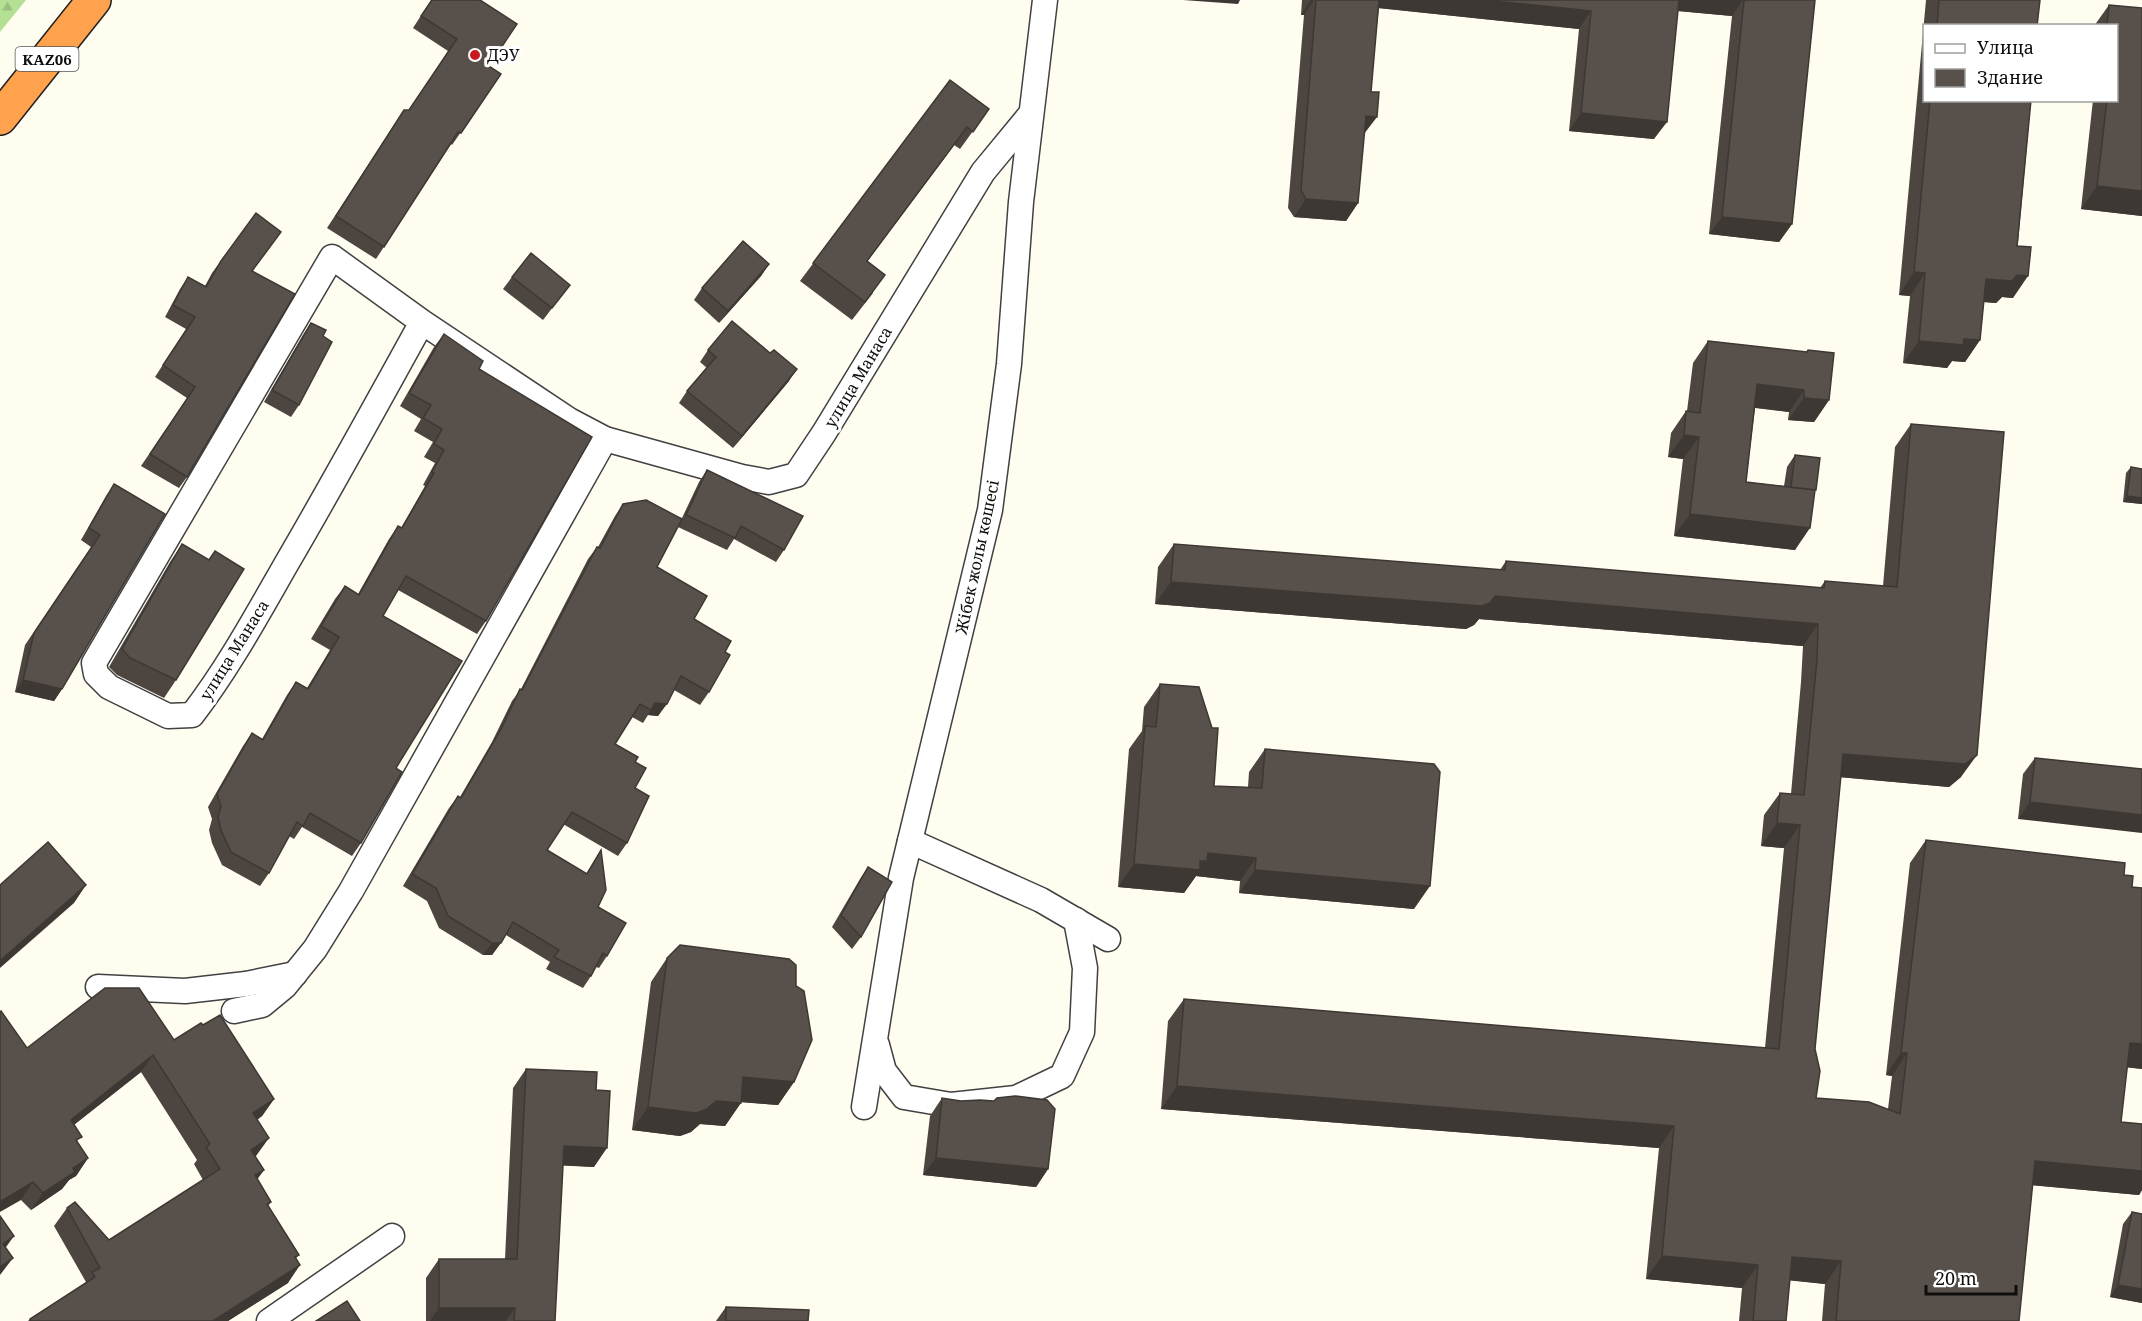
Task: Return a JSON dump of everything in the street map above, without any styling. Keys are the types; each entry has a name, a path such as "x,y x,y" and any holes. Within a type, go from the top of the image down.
{"highway":[{"name":"KAZ06","path":"0,118 94,0"}],"street":[{"name":"Жібек жолы көшесі","path":"864,1107 901,878 990,510 1009,364 1021,202 1045,0"},
{"name":"улица Манаса","path":"422,322 256,616 209,693 192,715 168,716 109,687 96,674 94,663 332,257 422,322 569,420 605,440 769,482 796,475 983,172 1030,115"},
{"path":"234,1011 262,1005 285,986 315,949 351,891 605,440"},
{"path":"910,841 1041,900 1108,939"},
{"path":"875,1040 884,1071 904,1097 951,1105 1016,1098 1062,1076 1082,1032 1085,968 1076,920"},
{"path":"98,987 185,991 246,984 295,974"},
{"path":"269,1321 392,1236"}],"green space":[{"path":"0,0 26,0 0,32"}],"building":[{"path":"432,0 480,0 517,24 489,66 501,74 461,133 458,132 384,247 336,216 404,110 409,110 457,39 421,16"},
{"path":"1316,0 1379,0 1371,92 1379,92 1377,117 1366,116 1358,203 1306,199 1301,190"},
{"path":"1484,0 1679,0 1667,122 1581,113 1591,11"},
{"path":"1744,0 1815,0 1792,224 1722,217"},
{"path":"1939,0 2040,0 2037,24 1937,24"},
{"path":"2109,5 2142,8 2142,191 2097,186 2107,102 2118,102 2118,24 2107,24"},
{"path":"950,80 989,109 973,132 967,127 867,261 885,275 865,302 813,263"},
{"path":"1930,102 2031,102 2017,246 2031,247 2028,276 2017,275 2012,281 1986,279 1980,340 1964,339 1963,345 1919,341 1925,273 1914,272"},
{"path":"256,213 281,232 252,271 295,294 187,477 150,454 195,387 163,365 195,317 173,305 188,277 206,287 221,261"},
{"path":"743,241 769,264 728,311 702,288"},
{"path":"531,253 570,285 552,308 512,277"},
{"path":"732,321 770,353 774,350 797,369 742,436 687,391 716,357 708,350"},
{"path":"311,323 326,330 323,336 332,342 299,405 272,390"},
{"path":"444,334 483,361 479,369 592,437 486,621 406,576 383,616 462,661 396,768 402,772 361,843 310,813 303,826 297,822 269,873 231,852 221,830 218,817 221,806 217,794 252,733 263,740 296,682 308,689 339,637 321,626 345,586 359,595 398,526 402,528 434,473 432,472 444,450 434,444 442,429 423,418 431,405 409,393"},
{"path":"1708,341 1834,353 1829,400 1804,398 1804,390 1757,384 1746,482 1815,490 1810,528 1690,514 1699,437 1684,435 1686,411 1700,413"},
{"path":"1911,424 2004,432 1977,755 1965,764 1843,754 1815,1049 1820,1071 1816,1098 1869,1102 1900,1114 1907,1053 1901,1053 1926,840 2125,863 2124,875 2133,876 2132,887 2142,888 2142,1044 2130,1043 2121,1122 2142,1124 2142,1171 2035,1161 2019,1321 1836,1321 1841,1261 1792,1257 1786,1321 1753,1321 1758,1265 1662,1256 1674,1126 1177,1086 1184,999 1779,1049 1800,825 1777,823 1780,793 1804,795 1817,660 1818,624 1495,596 1490,603 1482,606 1171,582 1174,544 1505,570 1506,561 1824,588 1825,581 1897,587"},
{"path":"1795,455 1820,458 1816,490 1791,487"},
{"path":"2131,467 2142,469 2142,498 2127,496"},
{"path":"707,470 803,516 784,550 741,526 735,538 686,515"},
{"path":"114,484 165,514 62,689 23,680 34,633 100,535 89,528"},
{"path":"646,500 682,519 657,567 707,596 694,619 731,641 725,652 730,655 709,692 681,676 667,704 655,703 651,710 640,704 615,744 638,757 635,762 646,768 635,788 649,796 627,843 572,812 547,850 587,874 601,850 606,890 598,907 626,923 607,956 603,953 591,976 554,957 559,950 513,922 501,943 492,943 448,916 436,888 412,874 458,796 461,798 501,729 520,689 522,690 597,547 600,548 623,504"},
{"path":"182,544 209,560 215,551 244,569 176,680 130,658 122,649"},
{"path":"1160,684 1199,687 1212,728 1218,728 1214,786 1262,788 1265,749 1434,764 1440,772 1430,886 1255,870 1256,858 1208,853 1207,861 1200,861 1200,870 1134,864 1145,726 1156,727"},
{"path":"2035,758 2142,769 2142,815 2030,802"},
{"path":"48,842 86,885 0,961 0,885"},
{"path":"868,867 892,882 861,937 841,915"},
{"path":"680,945 789,959 796,965 796,986 804,991 812,1040 794,1082 743,1077 741,1103 716,1101 707,1109 696,1113 648,1107 667,958"},
{"path":"105,988 139,988 174,1040 201,1023 203,1025 220,1015 274,1099 253,1113 269,1138 251,1150 264,1170 255,1175 271,1202 267,1204 299,1255 295,1257 300,1265 213,1321 31,1321 30,1319 95,1277 92,1272 100,1268 67,1208 75,1202 109,1240 220,1169 206,1147 210,1144 153,1055 71,1120 82,1137 76,1140 88,1158 73,1168 75,1172 43,1193 33,1182 0,1202 0,1012 27,1048"},
{"path":"526,1069 597,1072 596,1090 610,1091 607,1148 564,1146 555,1321 514,1321 515,1308 439,1308 439,1259 517,1259"},
{"path":"1015,1096 1047,1100 1055,1109 1048,1169 936,1158 942,1098 961,1101 994,1101 997,1098"},
{"path":"2132,1212 2142,1214 2142,1289 2118,1285"},
{"path":"0,1216 14,1236 3,1244 13,1258 0,1267"},
{"path":"347,1301 360,1321 316,1321"},
{"path":"726,1307 809,1310 808,1321 726,1321"}],"place":[{"name":"ДЭУ","path":"475,55"}]}
